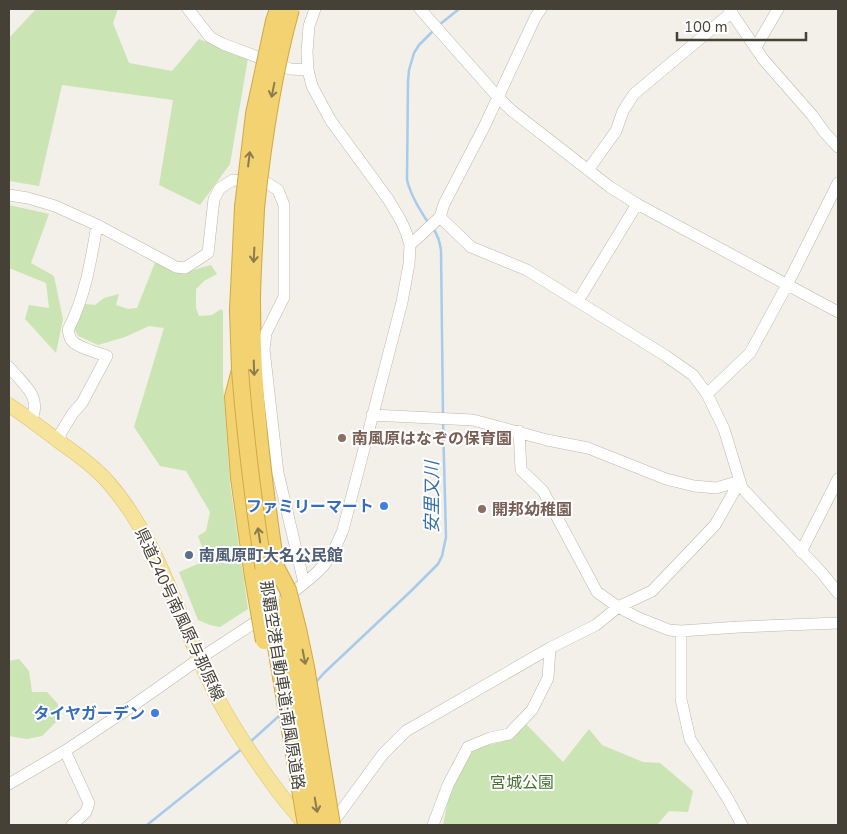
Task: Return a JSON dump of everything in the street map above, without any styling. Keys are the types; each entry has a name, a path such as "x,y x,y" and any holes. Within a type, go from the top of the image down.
{"highway":[{"name":"那覇空港自動車道;南風原道路","path":"278,9 254,114 240,370 251,484 305,825"},
{"name":"那覇空港自動車道;南風原道路","path":"250,207 261,164 278,62 292,9"},
{"name":"那覇空港自動車道;南風原道路","path":"245,306 264,482 276,567 319,825"},
{"path":"240,370 233,397 239,478 253,577 297,825"},
{"path":"276,567 288,590 306,667 331,825"}],"main road":[{"name":"県道240号南風原与那原線","path":"9,405 76,454 107,480 129,510 157,557 199,659 232,724 277,790 305,825"}],"street":[{"path":"188,9 210,37 223,44 290,69 308,70"},
{"path":"9,784 128,709 254,623 304,584 324,565 332,554 343,530 402,302 409,264 410,245 400,219 388,199 331,121 312,86 308,70 307,52 309,26 315,9"},
{"path":"420,9 511,110 610,187 838,312"},
{"path":"410,245 440,217 444,204 484,127 497,96 541,9"},
{"path":"756,47 778,9"},
{"path":"588,170 616,131 623,111 634,94 731,10 763,59 838,147"},
{"path":"9,195 28,198 55,206 97,225 176,267 185,268 208,253 214,199 220,188 233,180 267,184 278,190 284,205 284,297 266,333 264,349 278,473 304,584"},
{"path":"707,394 750,353 787,285 838,183"},
{"path":"578,301 638,204"},
{"path":"440,217 471,247 527,270 666,356 692,375 707,394 724,429 742,488 822,573 838,593"},
{"path":"61,443 60,434 73,413 82,403 107,356 84,348 74,342 70,338 68,330 76,315 83,292 97,225"},
{"path":"9,367 34,397 34,413 31,420"},
{"path":"372,415 473,420 547,440 588,448 666,479 694,486 716,488 740,481"},
{"path":"519,432 521,470 543,491 597,592 618,607 669,630 681,631 838,623"},
{"path":"801,552 838,479"},
{"path":"331,825 383,754 406,731 550,648 596,626 618,607 652,591 715,526 740,481"},
{"path":"681,631 681,699 690,739 742,825"},
{"path":"433,825 448,786 468,747 490,738 509,734 532,710 548,678 550,648"},
{"path":"65,750 89,803 86,812 72,825"}],"green space":[{"path":"36,9 118,9 113,23 129,63 172,71 199,39 248,58 230,164 200,205 159,185 173,100 62,85 39,186 9,181 9,38"},
{"path":"9,205 49,214 31,263 54,276 63,319 56,353 25,319 29,305 49,308 46,283 9,268"},
{"path":"156,260 186,272 211,265 217,274 204,281 196,289 196,308 199,316 212,315 221,309 223,311 223,384 230,484 248,609 220,627 198,620 179,572 207,560 198,536 206,531 210,512 186,471 160,466 134,427 164,328 149,326 125,337 98,345 78,336 74,328 85,304 95,305 104,298 119,294 116,305 128,309 137,308"},
{"path":"19,659 29,671 32,692 47,692 58,704 57,721 42,736 27,739 9,736 9,661"},
{"name":"宮城公園","path":"526,724 563,762 589,729 602,745 643,762 660,763 693,791 688,812 669,811 657,825 443,825 455,779 469,754 477,748 513,739"}],"waterway":[{"name":"安里又川","path":"439,25 459,9"},
{"name":"安里又川","path":"429,224 413,197 407,180 408,81 414,53 419,45 435,29"},
{"name":"安里又川","path":"433,228 441,250 443,416"},
{"name":"安里又川","path":"316,682 411,591 438,564 442,556 446,537 443,421"},
{"name":"安里又川","path":"249,743 280,715"},
{"name":"安里又川","path":"147,825 243,748"}],"place":[{"name":"南風原はなぞの保育園","path":"342,438"},
{"name":"ファミリーマート","path":"384,506"},
{"name":"開邦幼稚園","path":"482,509"},
{"name":"南風原町大名公民館","path":"189,555"},
{"name":"タイヤガーデン","path":"155,713"}]}
